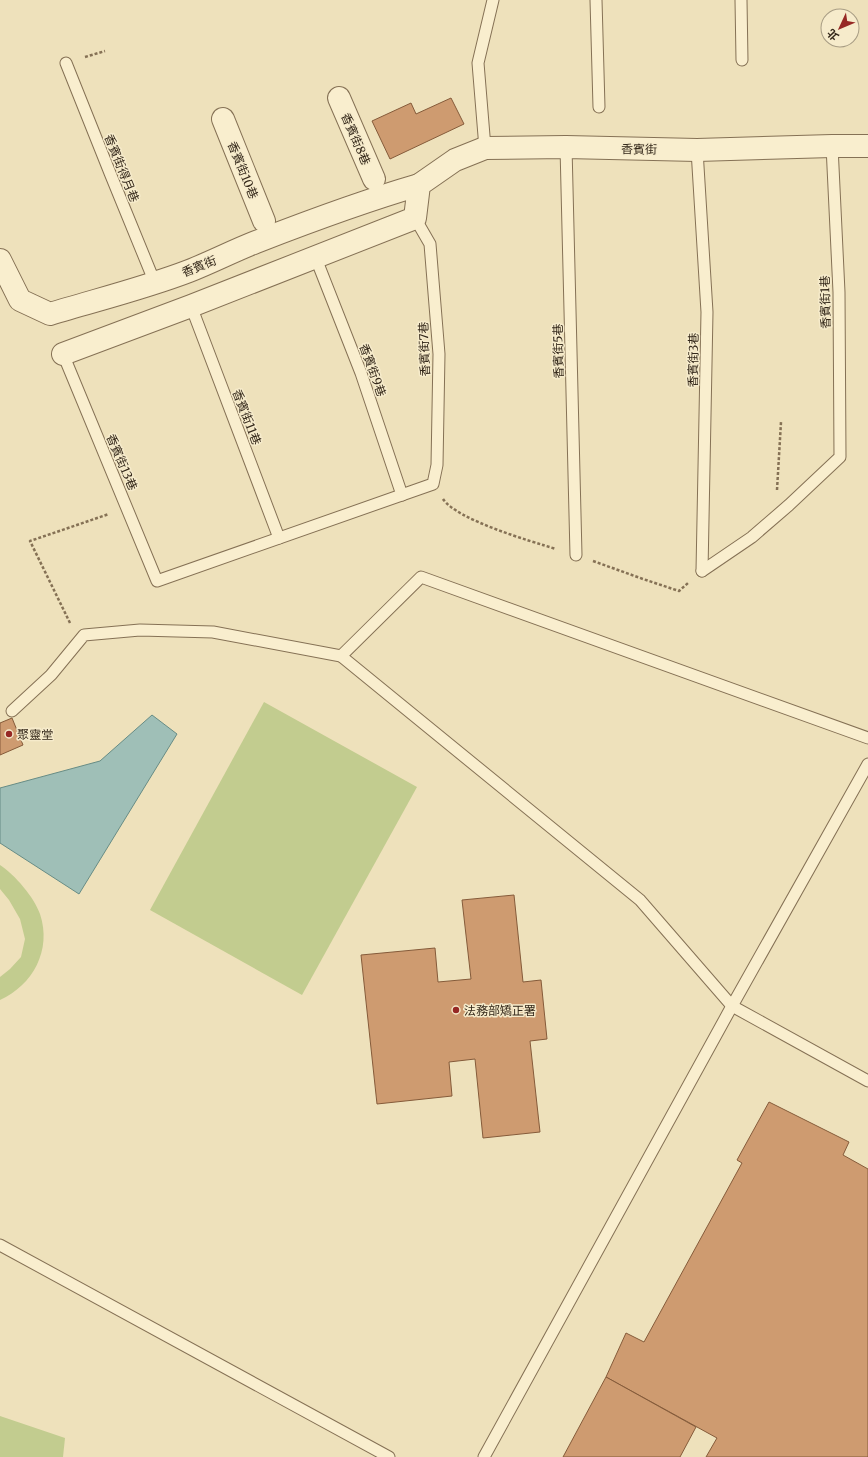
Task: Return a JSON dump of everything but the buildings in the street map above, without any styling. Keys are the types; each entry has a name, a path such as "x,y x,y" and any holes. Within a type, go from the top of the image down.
{"street":[{"name":"香賓街8巷","path":"339,98 374,179"},
{"name":"香賓街10巷","path":"223,119 264,221"},
{"name":"香賓街","path":"0,260 20,300 50,314 155,283 189,271 255,242 319,218 419,185 455,160 485,148 566,147 697,150 868,146"},
{"path":"63,354 191,306 415,218 419,185"}],"lane":[{"path":"485,148 478,63 493,0"},
{"path":"596,0 599,107"},
{"path":"741,0 742,60"},
{"name":"香賓街得月巷","path":"66,63 155,283"},
{"name":"香賓街1巷","path":"776,516 840,457 839,292 832,146"},
{"name":"香賓街5巷","path":"566,147 576,555"},
{"name":"香賓街3巷","path":"697,150 707,312 702,570"},
{"name":"香賓街7巷","path":"415,218 430,244 439,354 437,465 434,484"},
{"name":"香賓街9巷","path":"315,256 361,373 402,495"},
{"name":"香賓街11巷","path":"191,306 279,538"},
{"name":"香賓街13巷","path":"63,354 157,581 279,538"},
{"path":"279,538 434,484"},
{"path":"702,570 752,537 776,516"},
{"path":"341,656 421,577 868,738"},
{"path":"12,712 51,676 84,636 140,630 214,632 341,656 640,900 732,1006 868,1081"},
{"path":"484,1457 732,1006 868,764"},
{"path":"0,1244 389,1457"}],"path":[{"path":"776,516 781,422"},
{"path":"434,484 446,503 465,517 679,591 702,570"},
{"path":"79,642 30,541 127,508"}],"green space":[{"path":"264,702 417,787 302,995 150,910"},
{"path":"0,865 18,880 37,907 43,927 43,941 37,965 30,976 12,993 0,1000 0,977 21,957 25,939 20,919 9,900 0,889"},
{"path":"0,1416 65,1438 63,1457 0,1457"}],"water":[{"path":"152,715 177,734 79,894 0,843 0,788 100,761"}],"place":[{"name":"聚靈堂","path":"9,734"},
{"name":"法務部矯正署","path":"456,1010"}]}
